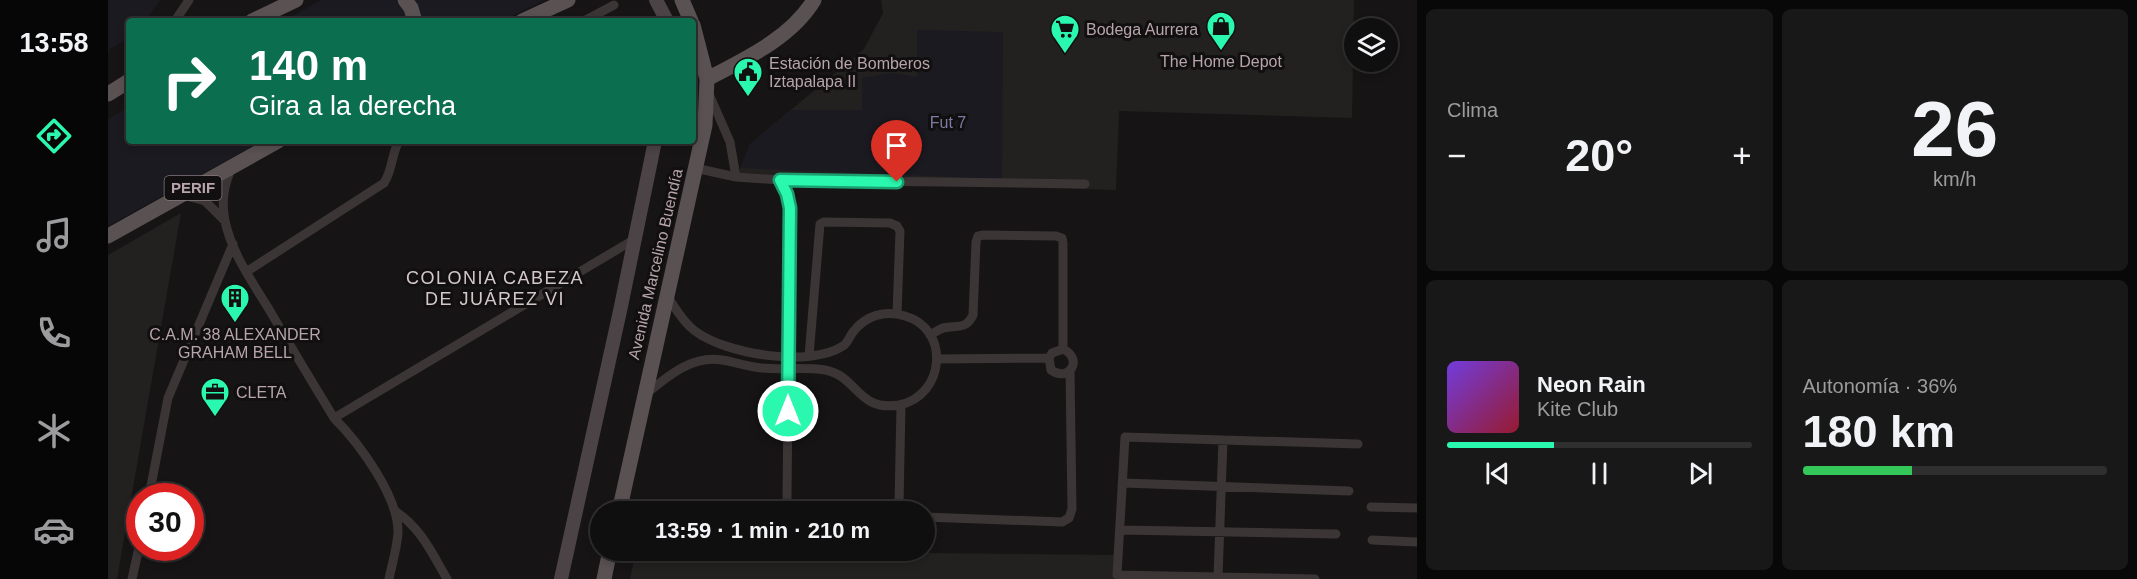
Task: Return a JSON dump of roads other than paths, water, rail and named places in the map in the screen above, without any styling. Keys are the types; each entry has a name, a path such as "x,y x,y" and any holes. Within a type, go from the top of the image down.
{"main road":[{"path":"258,18 296,0"},
{"path":"405,0 411,8 413,18"},
{"path":"529,18 568,0"},
{"name":"Avenida Marcelino Buendía","path":"682,0 690,18"},
{"path":"707,85 782,35 814,0"},
{"name":"Avenida Marcelino Buendía","path":"621,501 705,125 707,85 696,40"},
{"path":"108,94 126,83"},
{"name":"PERIF","path":"108,236 272,144"},
{"path":"604,579 608,561"}],"street":[{"path":"178,18 189,0"},
{"path":"656,0 665,18"},
{"path":"590,18 614,5"},
{"path":"707,85 730,142 736,177"},
{"path":"246,272 384,183 391,172 394,148 397,144"},
{"name":"Avenida Marcelino Buendía","path":"561,579 654,144"},
{"path":"232,165 223,190 225,221 232,244 246,272 334,418 352,436 387,491 395,511 398,533 389,579"},
{"path":"695,168 736,177 780,180 1085,184"},
{"path":"780,180 787,194 790,208 787,498"},
{"path":"181,194 205,201 225,221"},
{"path":"809,356 820,224 824,222 890,223 897,226 900,231 897,314"},
{"path":"930,335 939,330 964,326 970,322 975,306 976,239 978,236 984,234 1062,238 1062,337 1060,349 1048,361"},
{"path":"334,418 635,239"},
{"path":"152,483 168,398 232,244"},
{"path":"644,395 687,365 705,359 760,368 788,367 828,371 841,376 864,399 875,404 902,405 915,400 930,385 934,376 937,359 935,345 930,335 910,317 897,314 876,315 858,326 844,346 809,356 750,354 732,349 694,330 666,294"},
{"path":"1048,361 1051,370 1056,374 1066,373 1073,365 1073,358 1070,352 1060,349"},
{"path":"937,359 1036,358 1048,361"},
{"path":"935,517 1062,522 1070,518 1072,508 1071,387 1066,373"},
{"path":"899,501 902,405"},
{"path":"1315,579 1117,577 1125,437 1358,444"},
{"path":"1218,578 1223,440"},
{"path":"1123,483 1349,491"},
{"path":"1371,507 1417,508"},
{"path":"395,511 410,520 447,579"},
{"path":"1121,530 1336,534"},
{"path":"1372,540 1417,542"},
{"path":"132,579 136,561"}],"place":[{"name":"The Home Depot","path":"1221,52"},
{"name":"Bodega Aurrera","path":"1065,54"},
{"name":"Estación de Bomberos Iztapalapa II","path":"748,98"},
{"name":"C.A.M. 38 ALEXANDER GRAHAM BELL","path":"235,324"},
{"name":"CLETA","path":"215,418"}],"district":[{"name":"COLONIA CABEZA DE JUÁREZ VI","path":"495,288"}],"park label":[{"name":"Fut 7","path":"948,122"}]}
